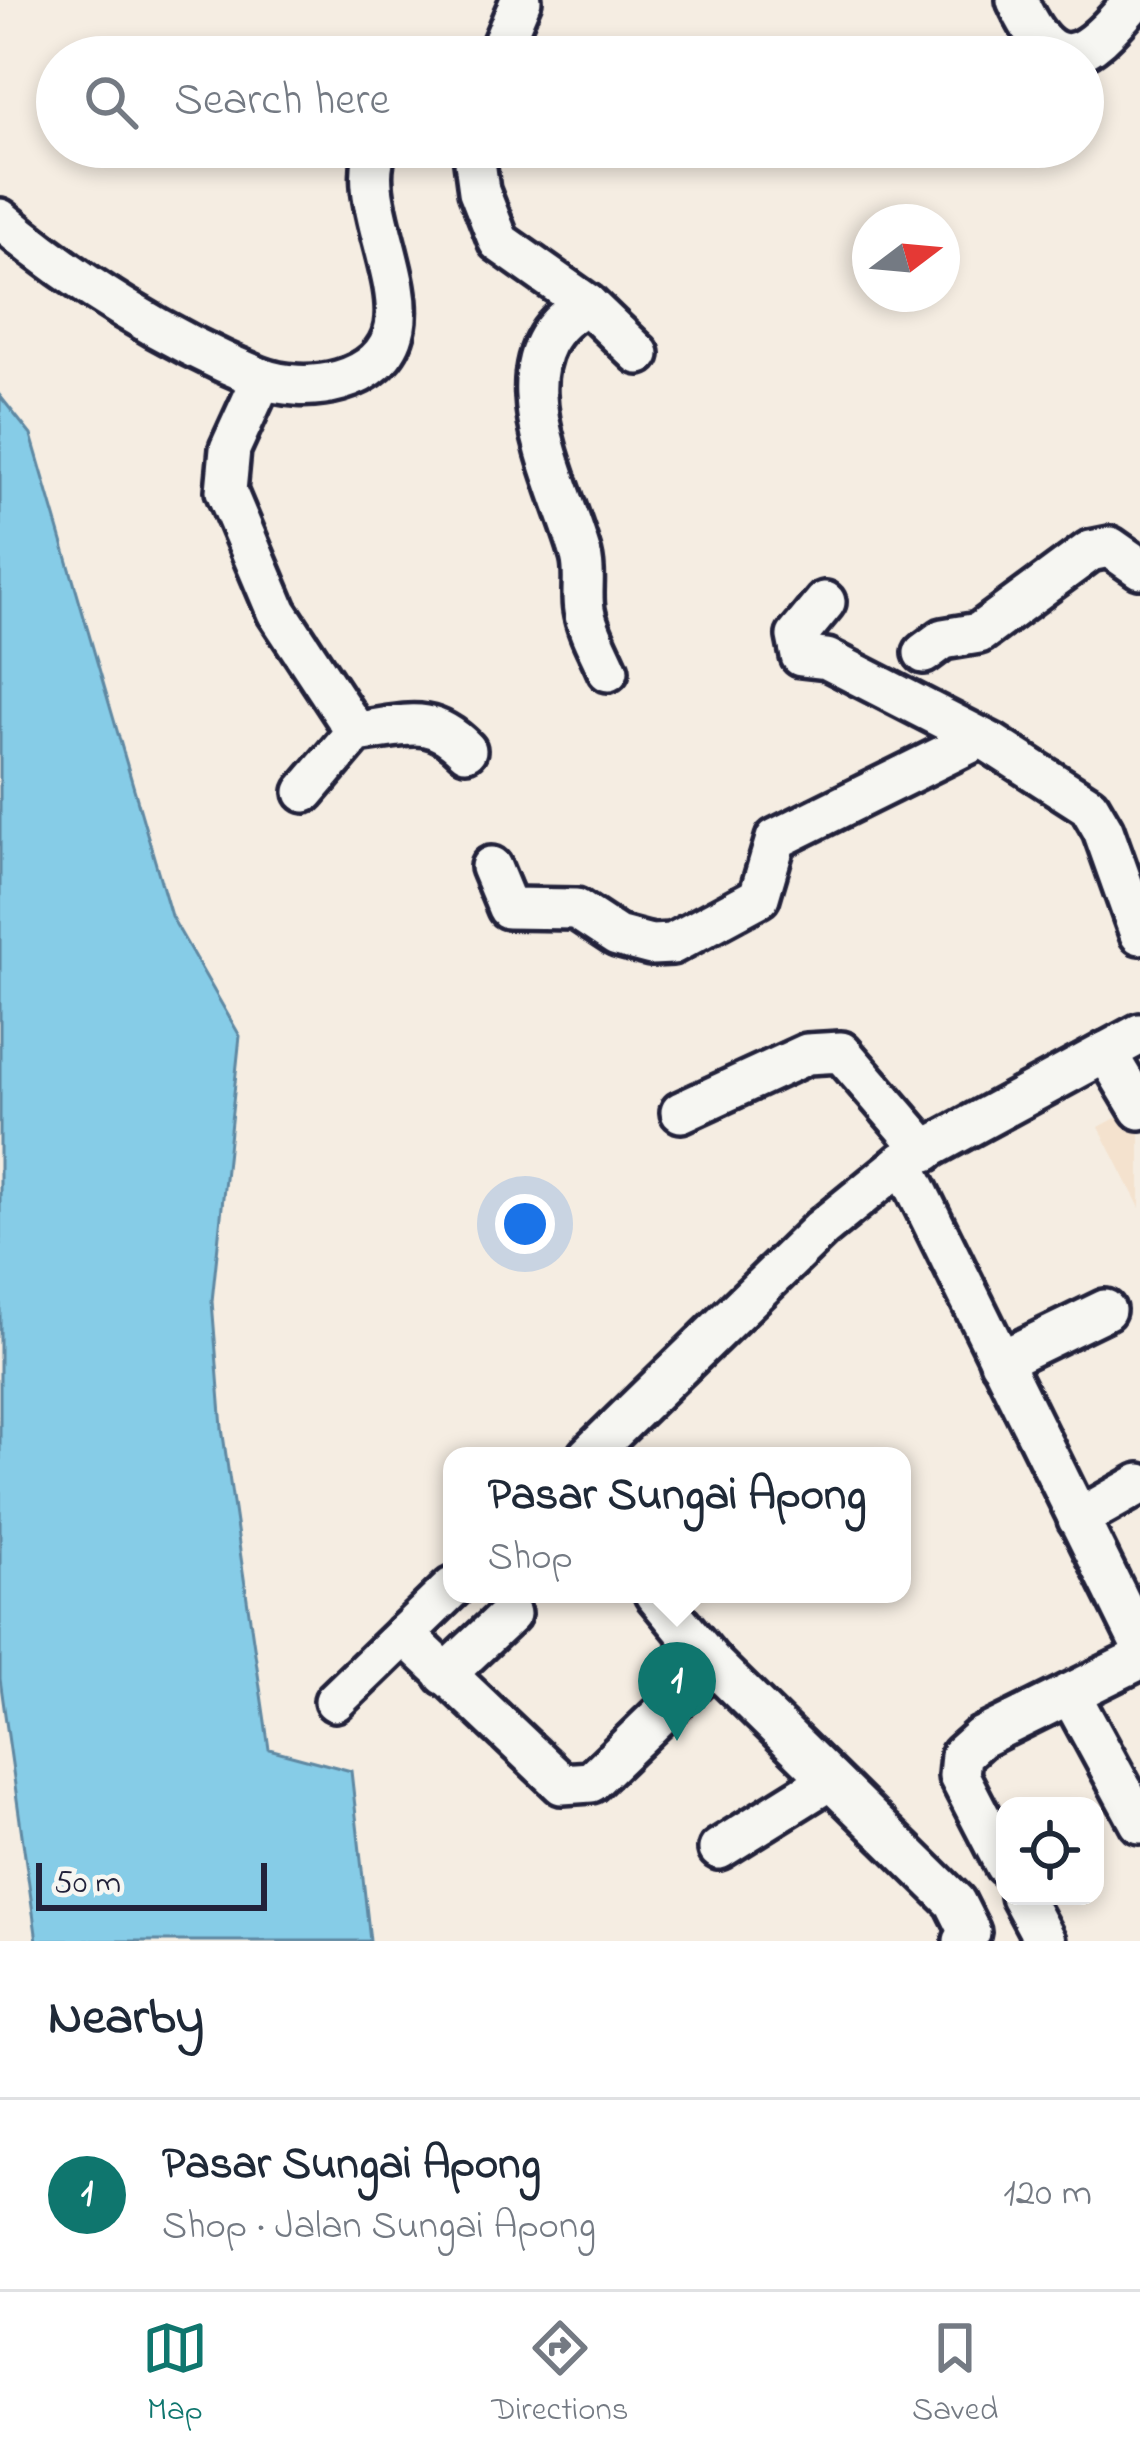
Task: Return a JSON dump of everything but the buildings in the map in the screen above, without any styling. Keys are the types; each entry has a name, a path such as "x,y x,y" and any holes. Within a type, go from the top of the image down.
{"street":[{"path":"506,36 521,0"},
{"path":"1017,0 1042,36"},
{"path":"1104,36 1132,3"},
{"path":"0,219 50,262 262,379 339,381 367,371 384,355 395,330 397,305 373,168"},
{"path":"476,168 479,191 499,242 587,304 639,354"},
{"path":"587,304 554,326 545,339 536,392 540,434 585,573 584,614 608,671"},
{"path":"262,379 230,448 226,491 277,612 356,733"},
{"path":"924,652 943,639 979,633 1090,551 1110,547 1140,568"},
{"path":"825,602 797,636 801,656 826,659 978,739 1089,806 1103,830 1140,934"},
{"path":"305,792 356,733 427,723 449,733 466,750"},
{"path":"491,866 508,908 577,909 617,936 651,945 672,944 759,897 776,839 978,739"},
{"path":"597,1447 821,1229 914,1156 1123,1043 1140,1108"},
{"path":"681,1112 807,1054 842,1052 914,1156 1000,1361 1140,1643"},
{"path":"1000,1361 1105,1310"},
{"path":"1078,1520 1140,1484"},
{"path":"335,1701 443,1597"},
{"path":"662,1603 713,1664 955,1902 970,1932 964,1941"},
{"path":"445,1676 510,1614"},
{"path":"404,1634 562,1784 591,1782 713,1664"},
{"path":"996,1848 959,1776 961,1755 980,1738 1140,1659"},
{"path":"1070,1694 1140,1823"},
{"path":"719,1850 828,1781"},
{"path":"1026,1905 1045,1941"}],"shaded area":[{"path":"1140,1105 1140,1208 1099,1127"}],"water":[{"path":"0,396 31,435 171,916 240,1036 212,1301 222,1428 269,1749 351,1771 370,1941 37,1941 0,1679"}],"place":[{"name":"Pasar Sungai Apong","path":"677,1741"}]}
